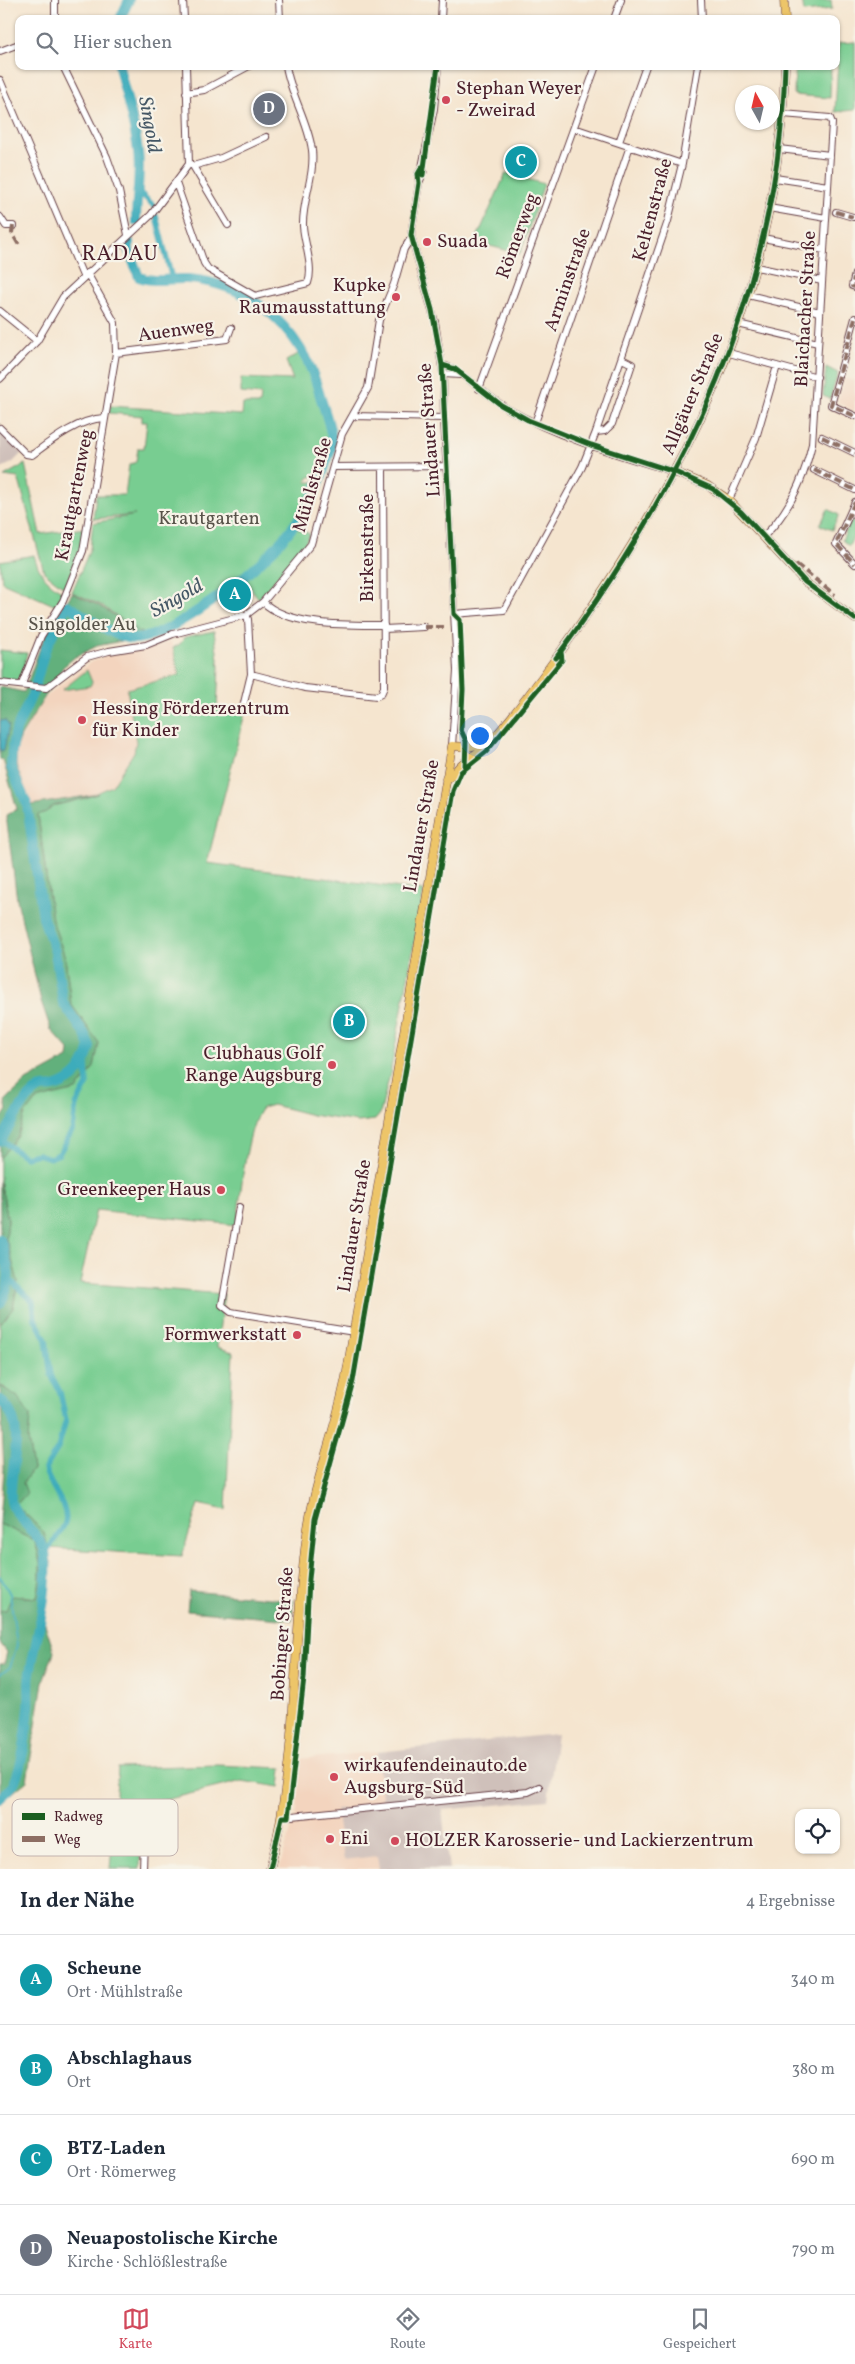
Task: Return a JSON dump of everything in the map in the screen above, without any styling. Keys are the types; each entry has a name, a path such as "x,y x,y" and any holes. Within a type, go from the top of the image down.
{"main road":[{"path":"784,0 785,15"},
{"name":"Allgäuer Straße","path":"446,779 453,777 460,765 491,741 533,689 588,612 646,525 703,417 729,352 748,295 763,238 770,208 779,149 785,70"},
{"path":"675,472 708,486 728,500 764,536 787,565 805,582 855,618"},
{"path":"452,746 469,747 491,741"},
{"name":"Lindauer Straße","path":"341,1404 452,746"},
{"name":"Bobinger Straße","path":"270,1869 282,1817 291,1750 306,1541 314,1500 341,1404"}],"street":[{"path":"55,0 55,15"},
{"path":"183,0 184,15"},
{"path":"278,0 280,15"},
{"path":"441,15 442,0"},
{"path":"615,15 621,0"},
{"path":"702,0 702,15"},
{"path":"0,51 15,45"},
{"path":"65,70 107,157 129,234"},
{"path":"186,70 191,165 228,225"},
{"path":"186,93 204,90 242,70"},
{"path":"176,183 204,263 214,274 255,296 306,285 310,278 303,221 311,181 312,151 305,125 292,93 287,70"},
{"path":"411,236 418,183 417,178 422,167 433,114 438,70"},
{"name":"Römerweg","path":"479,389 595,70"},
{"path":"620,142 645,70"},
{"name":"Keltenstraße","path":"454,614 504,610 592,445 668,221 682,164 695,70"},
{"name":"Krautgartenweg","path":"0,80 85,275 115,323 116,353 104,418 89,522 79,564 63,601 41,636 22,684"},
{"name":"Blaichacher Straße","path":"764,536 778,522 806,467 812,444 832,123 830,118 783,114"},
{"path":"574,128 682,164"},
{"path":"0,378 37,342 63,297 151,215 191,165 221,158 266,137"},
{"name":"Arminstraße","path":"535,423 630,146"},
{"path":"779,149 830,155"},
{"path":"775,178 828,186"},
{"path":"770,208 826,218"},
{"path":"836,212 854,215"},
{"path":"0,217 6,226 12,226"},
{"name":"Lindauer Straße","path":"411,236 432,310 443,374 457,690 452,746"},
{"name":"Mühlstraße","path":"0,683 40,687 52,685 82,660 100,652 146,645 173,634 246,615 263,602 311,544 342,434 368,388 379,320 394,284 404,249 411,236"},
{"path":"763,238 824,250"},
{"path":"756,267 822,281"},
{"path":"855,274 852,286 855,287"},
{"path":"748,295 820,312"},
{"path":"0,311 37,342"},
{"path":"855,321 831,405 855,416"},
{"path":"738,324 818,343"},
{"name":"Auenweg","path":"116,353 227,339 231,328"},
{"path":"729,352 816,378"},
{"path":"596,432 605,431 615,417 632,364 622,358"},
{"path":"442,365 450,366 501,405 535,423 592,445 675,472"},
{"path":"728,500 756,438 777,366"},
{"path":"443,374 461,375"},
{"path":"353,416 444,418"},
{"name":"Krautgartenweg","path":"0,428 26,454 32,455 58,437 95,419 104,418"},
{"path":"822,437 855,453"},
{"path":"334,467 446,466"},
{"name":"Birkenstraße","path":"251,674 328,692 377,696 381,694 384,687 383,467"},
{"path":"814,470 855,490"},
{"path":"855,502 836,544 855,564"},
{"path":"263,602 283,614 302,619 384,627"},
{"path":"242,707 251,674 248,619 246,615"},
{"name":"Birkenstraße","path":"384,627 424,627"},
{"path":"239,1207 222,1305 231,1312 354,1332"},
{"path":"282,1817 520,1793 539,1787"},
{"path":"143,1856 143,1869"}],"shaded area":[{"path":"844,378 855,381 855,411 837,402 844,384 840,383"},
{"path":"0,431 22,453 12,463 1,468"},
{"name":"Hessing Förderzentrum für Kinder","path":"171,641 179,675 127,689 136,742 134,752 112,786 98,794 31,806 16,765 16,750 35,712 48,695 91,662 111,655 145,650"},
{"path":"557,1734 548,1800 442,1810 449,1869 379,1869 377,1856 344,1860 336,1809 383,1805 377,1752"},
{"path":"377,1752 384,1805 377,1856 379,1869 279,1869 297,1811 300,1759"}],"green space":[{"path":"802,0 831,0 832,9 804,12"},
{"path":"855,42 855,110 835,112 837,70 840,70 840,43"},
{"path":"795,70 831,70 830,98 794,95"},
{"path":"506,173 544,184 520,254 475,242"},
{"name":"Krautgarten","path":"303,351 327,424 329,441 319,476 309,477 306,482 318,482 312,497 291,526 310,534 304,545 259,599 241,576 197,608 146,636 101,605 72,592 90,549 93,523 135,515 93,519 96,495 125,495 129,465 136,462 138,448 144,448 147,422 142,422 142,416 109,413 110,406 242,415 243,404 260,404 261,395 241,393 241,378 293,380 286,361"},
{"path":"826,367 838,373 830,399 823,396"},
{"path":"25,464 40,534 85,528 81,551 65,588 44,572 18,478 4,476"},
{"path":"828,509 839,515 832,530 820,525"},
{"path":"851,520 855,522 855,533 849,546 842,540"},
{"path":"34,555 44,577 63,592 56,606 2,582 0,561"},
{"name":"Singolder Au","path":"72,593 100,606 146,636 97,646 75,657 63,667 21,736 16,750 16,765 31,805 98,794 53,806 46,812 38,815 52,920 65,957 71,1004 99,1043 94,1067 76,1090 36,1100 25,1114 18,1136 0,1158 0,1121 7,1110 5,1101 26,1081 68,1058 69,1050 51,1030 41,1001 17,900 6,815 17,809 3,760 0,760 0,687 24,692 43,639"},
{"path":"214,631 219,666 217,709 245,713 207,863 424,891 390,1074 380,1114 375,1120 358,1122 312,1115 273,1105 262,1108 256,1117 248,1147 237,1225 96,1210 80,1283 224,1294 217,1347 233,1352 226,1510 198,1504 182,1556 48,1548 44,1532 16,1505 26,1493 23,1483 33,1469 28,1439 30,1416 4,1387 0,1386 0,1325 13,1308 18,1281 6,1239 8,1220 0,1180 0,1158 18,1136 25,1114 36,1100 76,1090 94,1067 99,1043 71,1004 65,957 52,920 38,814 46,812 53,806 86,798 112,786 134,752 136,742 127,689 179,675 173,648 180,644 185,637"},
{"path":"0,650 27,653 21,678 14,682 0,680"},
{"path":"87,670 92,682 90,686 62,690"},
{"path":"0,1180 8,1220 6,1239 18,1281 13,1308 0,1325"},
{"path":"0,1386 17,1396 30,1416 28,1439 33,1469 23,1483 27,1493 16,1505 44,1532 51,1562 44,1621 54,1652 43,1682 27,1781 0,1803 0,1664 4,1664 7,1652 0,1643 0,1611 6,1610 12,1596 37,1598 40,1569 34,1540 0,1524 4,1469"},
{"path":"0,1524 34,1540 40,1569 37,1598 22,1596 6,1610 0,1611"},
{"path":"189,1591 293,1600 292,1620 187,1611"},
{"path":"217,1765 282,1768 280,1787 242,1781 169,1799 116,1799 118,1768"},
{"path":"111,1856 140,1856 140,1869 110,1869"}],"water":[{"path":"5,720 9,726 4,750 0,751 0,721"}],"waterway":[{"name":"Singold","path":"122,15 129,0"},
{"name":"Singold","path":"120,70 137,141 139,169 136,221"},
{"path":"137,190 154,206"},
{"path":"156,216 172,279"},
{"name":"Singold","path":"0,1141 22,1106 33,1094 41,1088 54,1087 68,1081 78,1072 82,1067 90,1046 84,1033 63,1003 55,952 43,918 27,804 11,767 16,730 34,690 45,650 67,605 109,631 134,639 144,638 165,630 215,599 267,556 297,521 309,503 319,482 332,445 329,425 314,377 301,350 283,326 261,306 234,290 203,281 181,279 157,280 139,277 129,251 129,242"},
{"path":"1,1140 25,1157 38,1154 50,1158 59,1154 73,1129 76,1105 87,1085 86,1062"},
{"name":"Singold","path":"0,1239 8,1272 7,1287 0,1304"},
{"path":"9,1279 33,1302 35,1319 46,1340 51,1375 60,1392 66,1420 58,1448 45,1469 62,1503 66,1517 65,1523 45,1556"},
{"name":"Singold","path":"0,1400 9,1410 16,1434 11,1489 12,1506 40,1541 46,1557 45,1590 29,1677 29,1707 23,1754 14,1784 0,1798"},
{"path":"0,1576 10,1594 17,1645 10,1667 0,1675"}],"marked path":[{"path":"836,212 853,217"},
{"path":"13,226 12,233 19,245"},
{"path":"855,274 852,286 855,287"},
{"path":"855,318 831,405 855,416"},
{"path":"822,437 855,453"},
{"path":"814,470 855,490"},
{"path":"855,502 836,544 855,564"},
{"path":"796,564 835,595"},
{"path":"424,627 447,627"},
{"path":"466,741 475,741 491,732"}],"cycle path":[{"path":"423,175 437,70"},
{"path":"556,658 603,591 646,523 684,452 717,380 744,305 765,228 779,148 785,70"},
{"path":"422,167 418,174 419,183 411,235 432,310 442,365 454,614 460,620 463,690 461,730 466,741 465,767"},
{"path":"442,365 455,369 501,405 528,420 591,445 675,472 713,489 741,512 805,582 855,619"},
{"path":"270,1869 282,1817 288,1817 304,1678 309,1579 315,1519 353,1381 453,791 461,772 486,752 562,660 561,652"}],"place":[{"name":"Stephan Weyer - Zweirad","path":"446,100"},
{"name":"Neuapostolische Kirche","path":"269,109"},
{"name":"BTZ-Laden","path":"521,162"},
{"name":"Suada","path":"427,242"},
{"name":"Kupke Raumausstattung","path":"396,297"},
{"name":"Scheune","path":"235,595"},
{"name":"Hessing Förderzentrum für Kinder","path":"82,720"},
{"name":"Abschlaghaus","path":"349,1022"},
{"name":"Clubhaus Golf Range Augsburg","path":"332,1065"},
{"name":"Greenkeeper Haus","path":"221,1190"},
{"name":"Formwerkstatt","path":"297,1335"},
{"name":"wirkaufendeinauto.de Augsburg-Süd","path":"334,1777"},
{"name":"Eni","path":"330,1839"},
{"name":"HOLZER Karosserie- und Lackierzentrum","path":"395,1841"}],"district":[{"name":"RADAU","path":"120,254"}]}
